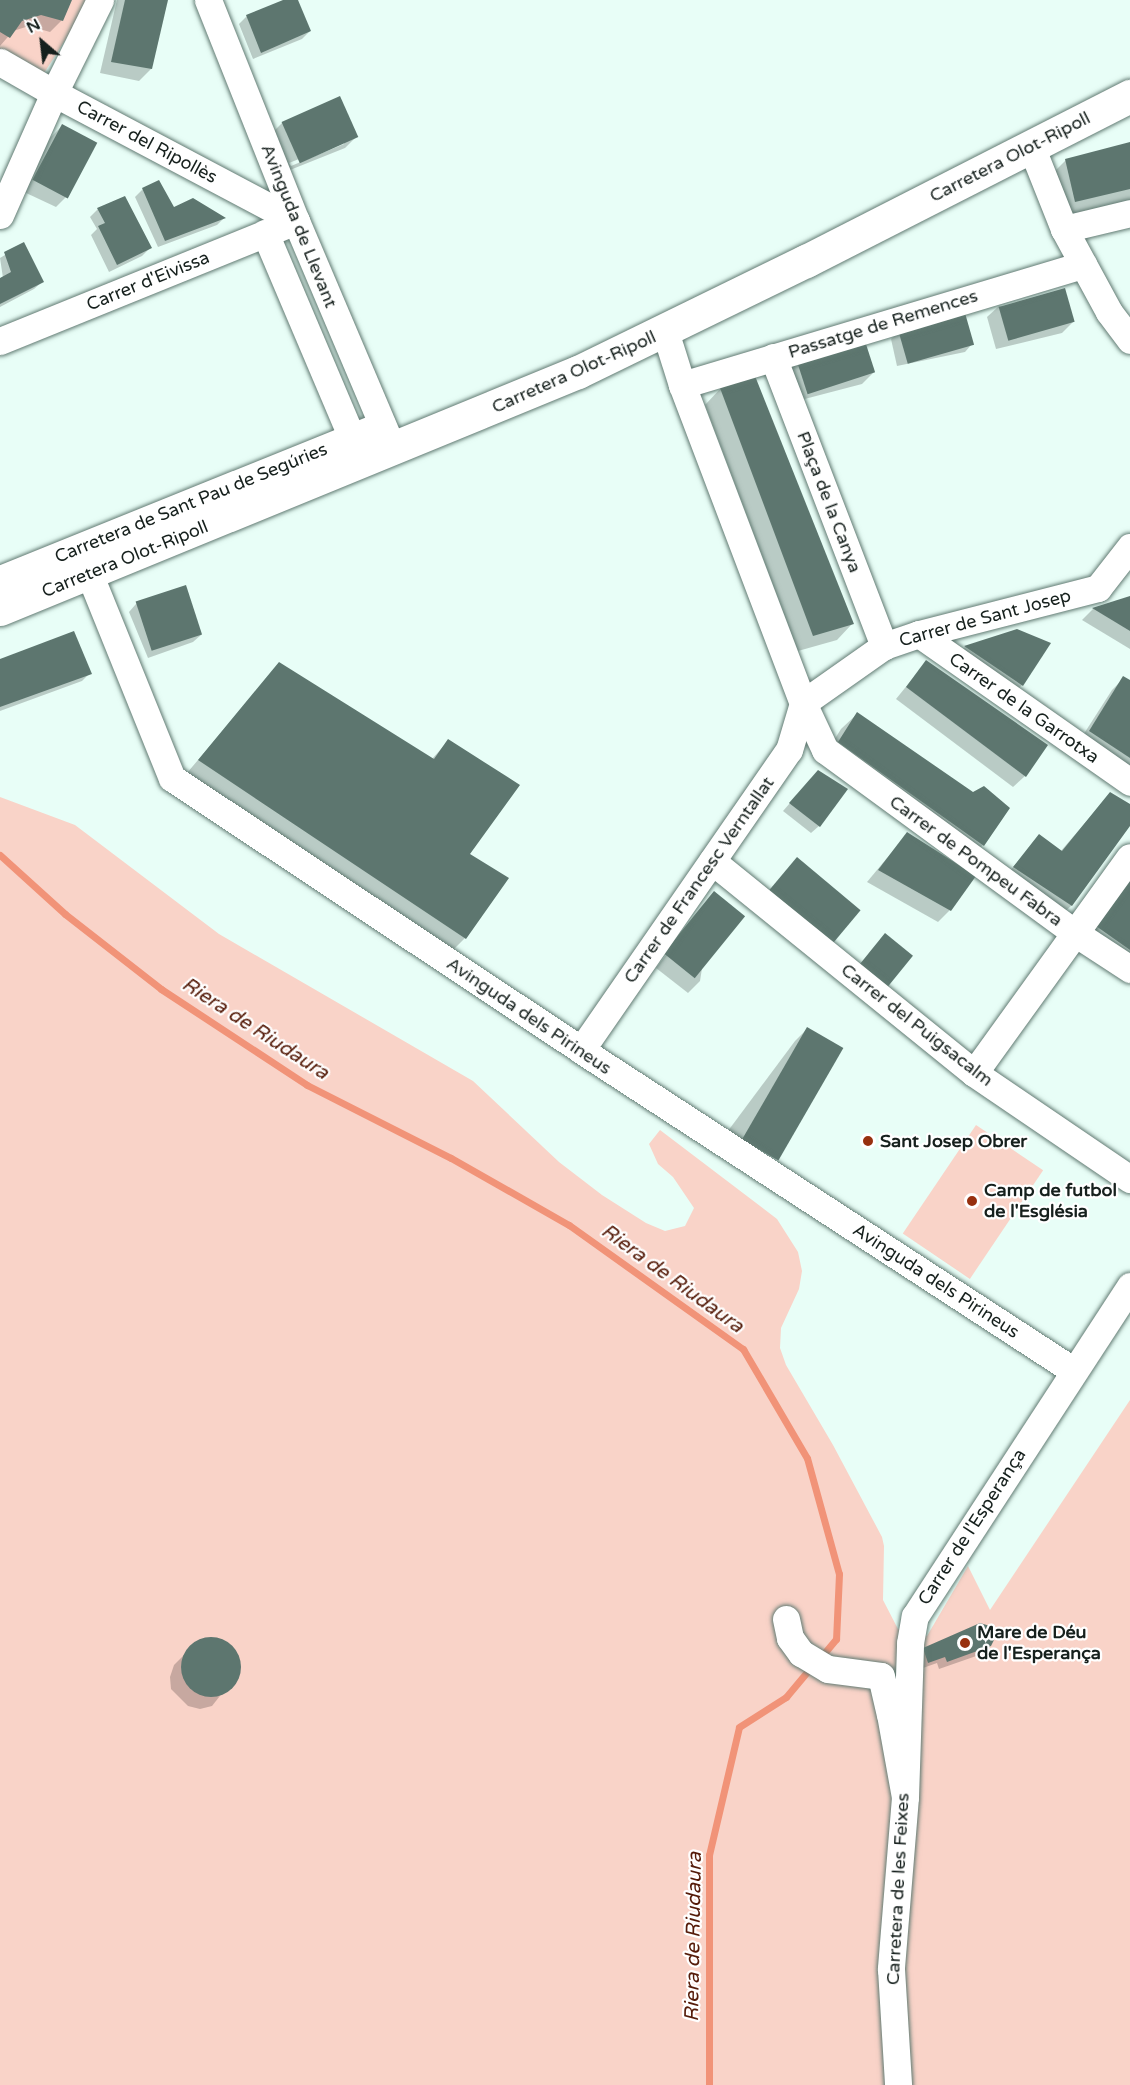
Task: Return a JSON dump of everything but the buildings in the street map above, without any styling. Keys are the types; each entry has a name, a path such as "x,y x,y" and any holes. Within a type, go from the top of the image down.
{"main road":[{"name":"Carretera Olot-Ripoll","path":"0,609 89,573 388,437 578,372 665,331 1130,96"}],"street":[{"path":"0,215 6,183 100,0"},
{"name":"Avinguda de Llevant","path":"208,0 296,221 388,437"},
{"name":"Carrer del Ripollès","path":"0,62 296,221"},
{"path":"1031,146 1064,229 1109,312 1130,340"},
{"path":"1064,229 1130,213"},
{"name":"Carrer d'Eivissa","path":"0,341 296,221"},
{"name":"Avinguda de Llevant","path":"265,233 352,438"},
{"name":"Passatge de Remences","path":"682,385 1083,265"},
{"path":"665,331 682,385 803,703"},
{"name":"Plaça de la Canya","path":"773,357 884,646"},
{"name":"Carretera de Sant Pau de Segúries","path":"0,579 352,438 388,437"},
{"name":"Carrer de Sant Josep","path":"803,703 884,646 918,634 1098,588 1127,558"},
{"name":"Avinguda dels Pirineus","path":"89,573 172,778 581,1050 1074,1371"},
{"name":"Carrer de la Garrotxa","path":"918,634 1130,782"},
{"name":"Carrer de Pompeu Fabra","path":"803,703 825,750 1075,933 1130,969"},
{"name":"Carrer de Francesc Verntallat","path":"581,1050 789,750 803,703"},
{"path":"974,1073 1130,857"},
{"name":"Carrer del Puigsacalm","path":"712,861 974,1073 1130,1179"},
{"name":"Carrer de l'Esperança","path":"905,1797 910,1643 915,1616 1130,1286"},
{"name":"Carretera de les Feixes","path":"786,1619 790,1638 801,1653 828,1669 881,1676 905,1797 891,1969 898,2085"}],"shaded area":[{"path":"0,0 91,0 37,84 0,60"},
{"path":"0,797 75,825 219,934 473,1081 559,1162 602,1195 646,1223 665,1231 685,1226 694,1208 673,1177 658,1164 649,1144 660,1130 777,1219 798,1252 802,1271 799,1289 781,1328 780,1348 786,1365 833,1445 882,1537 884,1546 883,1600 898,1629 927,1636 968,1566 990,1610 1130,1400 1130,2085 0,2085"},
{"name":"Camp de futbol de l'Església","path":"976,1125 1043,1170 970,1279 903,1234"}],"waterway":[{"name":"Riera de Riudaura","path":"0,855 65,914 161,989 307,1085 451,1158 569,1225 743,1349 807,1458 839,1574 836,1639 819,1659"},
{"name":"Riera de Riudaura","path":"709,2085 709,1855 739,1727 786,1697 811,1667"}],"place":[{"name":"Sant Josep Obrer","path":"868,1141"},
{"name":"Camp de futbol de l'Església","path":"972,1201"},
{"name":"Mare de Déu de l'Esperança","path":"965,1643"}]}
